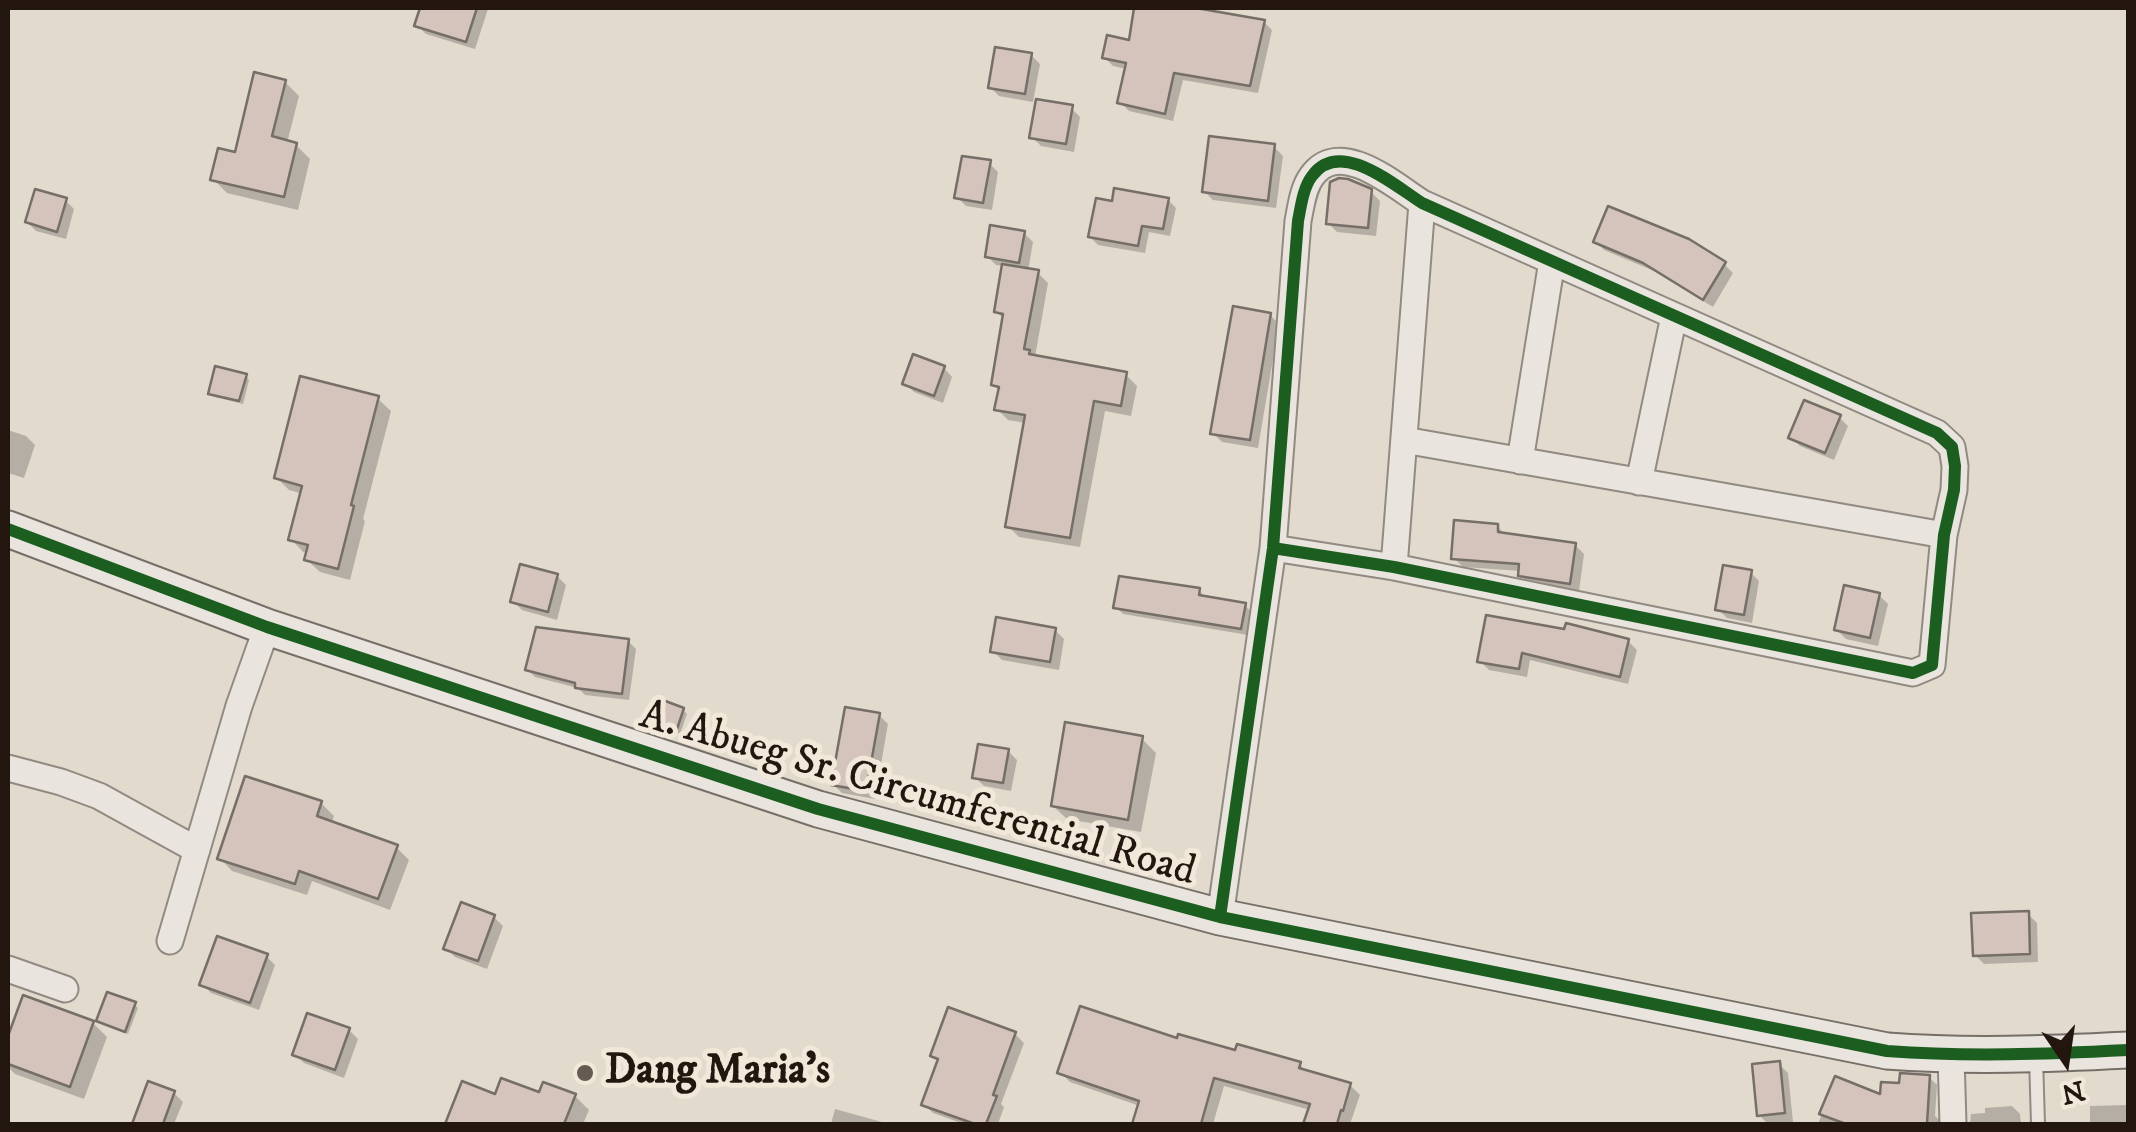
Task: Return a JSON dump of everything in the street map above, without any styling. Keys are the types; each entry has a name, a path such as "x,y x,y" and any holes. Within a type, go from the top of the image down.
{"street":[{"path":"1220,917 1273,548 1298,220 1312,176 1323,166 1350,160 1422,204 1937,433 1952,447 1955,466 1944,535 1932,665 1913,673 1394,567 1273,548"},
{"path":"1394,567 1422,204"},
{"path":"1520,461 1552,261"},
{"path":"1640,482 1674,316"},
{"path":"1404,440 1944,535"},
{"name":"A. Abueg Sr. Circumferential Road","path":"8,529 267,627 818,809 1220,917 1887,1051 1952,1056 2128,1050"},
{"path":"170,941 239,706 267,627"},
{"path":"8,768 99,796 197,850"},
{"path":"8,968 65,989"},
{"path":"1952,1056 1953,1124"}],"lane":[{"path":"2036,1055 2038,1124"}],"building":[{"path":"420,8 477,8 466,42 414,26"},
{"path":"1134,8 1196,8 1265,20 1250,86 1174,73 1165,114 1117,103 1126,63 1102,58 1107,35 1129,40"},
{"path":"995,47 1032,53 1025,94 988,88"},
{"path":"254,72 286,80 272,136 297,143 284,197 210,180 218,148 235,152"},
{"path":"1036,99 1073,105 1066,144 1029,138"},
{"path":"1209,136 1275,144 1268,201 1202,192"},
{"path":"962,156 991,160 983,203 954,198"},
{"path":"1339,178 1372,189 1368,228 1326,224 1330,182"},
{"path":"1114,188 1169,198 1163,229 1142,226 1138,246 1088,237 1096,198 1112,201"},
{"path":"35,189 67,198 57,232 25,222"},
{"path":"1608,206 1689,239 1726,262 1703,300 1643,263 1593,242"},
{"path":"990,225 1025,231 1019,263 985,257"},
{"path":"1002,264 1039,270 1024,349 1030,350 1029,354 1127,372 1121,406 1094,401 1070,538 1005,527 1025,415 994,410 999,387 991,385 1003,314 994,312"},
{"path":"1233,306 1271,313 1250,440 1210,434"},
{"path":"913,354 945,366 934,396 902,384"},
{"path":"215,366 247,374 239,401 208,394"},
{"path":"300,376 379,396 338,569 304,560 308,545 288,540 302,486 274,478"},
{"path":"1804,400 1841,415 1825,453 1788,438"},
{"path":"1454,520 1498,524 1498,532 1576,543 1570,584 1518,576 1519,564 1451,559"},
{"path":"520,564 558,574 548,612 510,602"},
{"path":"1723,565 1752,570 1744,615 1715,610"},
{"path":"1119,576 1200,588 1199,595 1246,603 1241,629 1113,608"},
{"path":"1844,585 1880,593 1870,638 1834,630"},
{"path":"1486,615 1564,629 1566,623 1629,639 1620,677 1522,653 1519,669 1477,662"},
{"path":"996,617 1056,628 1050,662 990,652"},
{"path":"536,627 629,639 622,694 575,688 575,683 525,670"},
{"path":"660,699 684,708 676,732 652,724"},
{"path":"845,707 880,713 866,791 831,785"},
{"path":"1065,722 1143,736 1128,820 1051,806"},
{"path":"978,744 1009,749 1003,783 972,778"},
{"path":"245,776 322,801 317,816 398,845 378,899 299,871 295,884 217,859"},
{"path":"461,902 495,915 478,961 443,949"},
{"path":"2029,911 2030,954 1973,956 1971,913"},
{"path":"217,936 268,954 250,1003 199,985"},
{"path":"107,992 136,1002 125,1032 96,1021"},
{"path":"23,995 94,1021 70,1087 8,1064 8,1036"},
{"path":"1080,1006 1177,1038 1178,1034 1235,1050 1237,1044 1301,1062 1299,1068 1351,1083 1343,1111 1337,1124 1303,1124 1310,1104 1214,1078 1201,1124 1132,1124 1139,1101 1057,1073"},
{"path":"948,1007 1016,1032 986,1124 975,1124 921,1105 938,1059 930,1056"},
{"path":"307,1013 350,1028 335,1070 292,1055"},
{"path":"1780,1061 1785,1113 1757,1116 1752,1064"},
{"path":"1900,1073 1930,1075 1927,1124 1846,1124 1819,1114 1835,1076 1880,1094 1881,1082 1899,1083"},
{"path":"501,1078 539,1092 543,1082 576,1094 564,1124 445,1124 462,1081 495,1094"},
{"path":"148,1081 175,1091 163,1124 132,1124"}],"cycle path":[{"path":"1220,917 1273,548 1298,221 1306,186 1324,165 1337,161 1367,168 1422,203 1937,433 1952,447 1955,466 1944,535 1932,665 1913,673 1394,567 1273,548"},
{"path":"8,529 267,627 818,809 1220,917 1887,1051 2038,1054 2128,1050"}],"place":[{"name":"Dang Maria's","path":"585,1073"}]}
